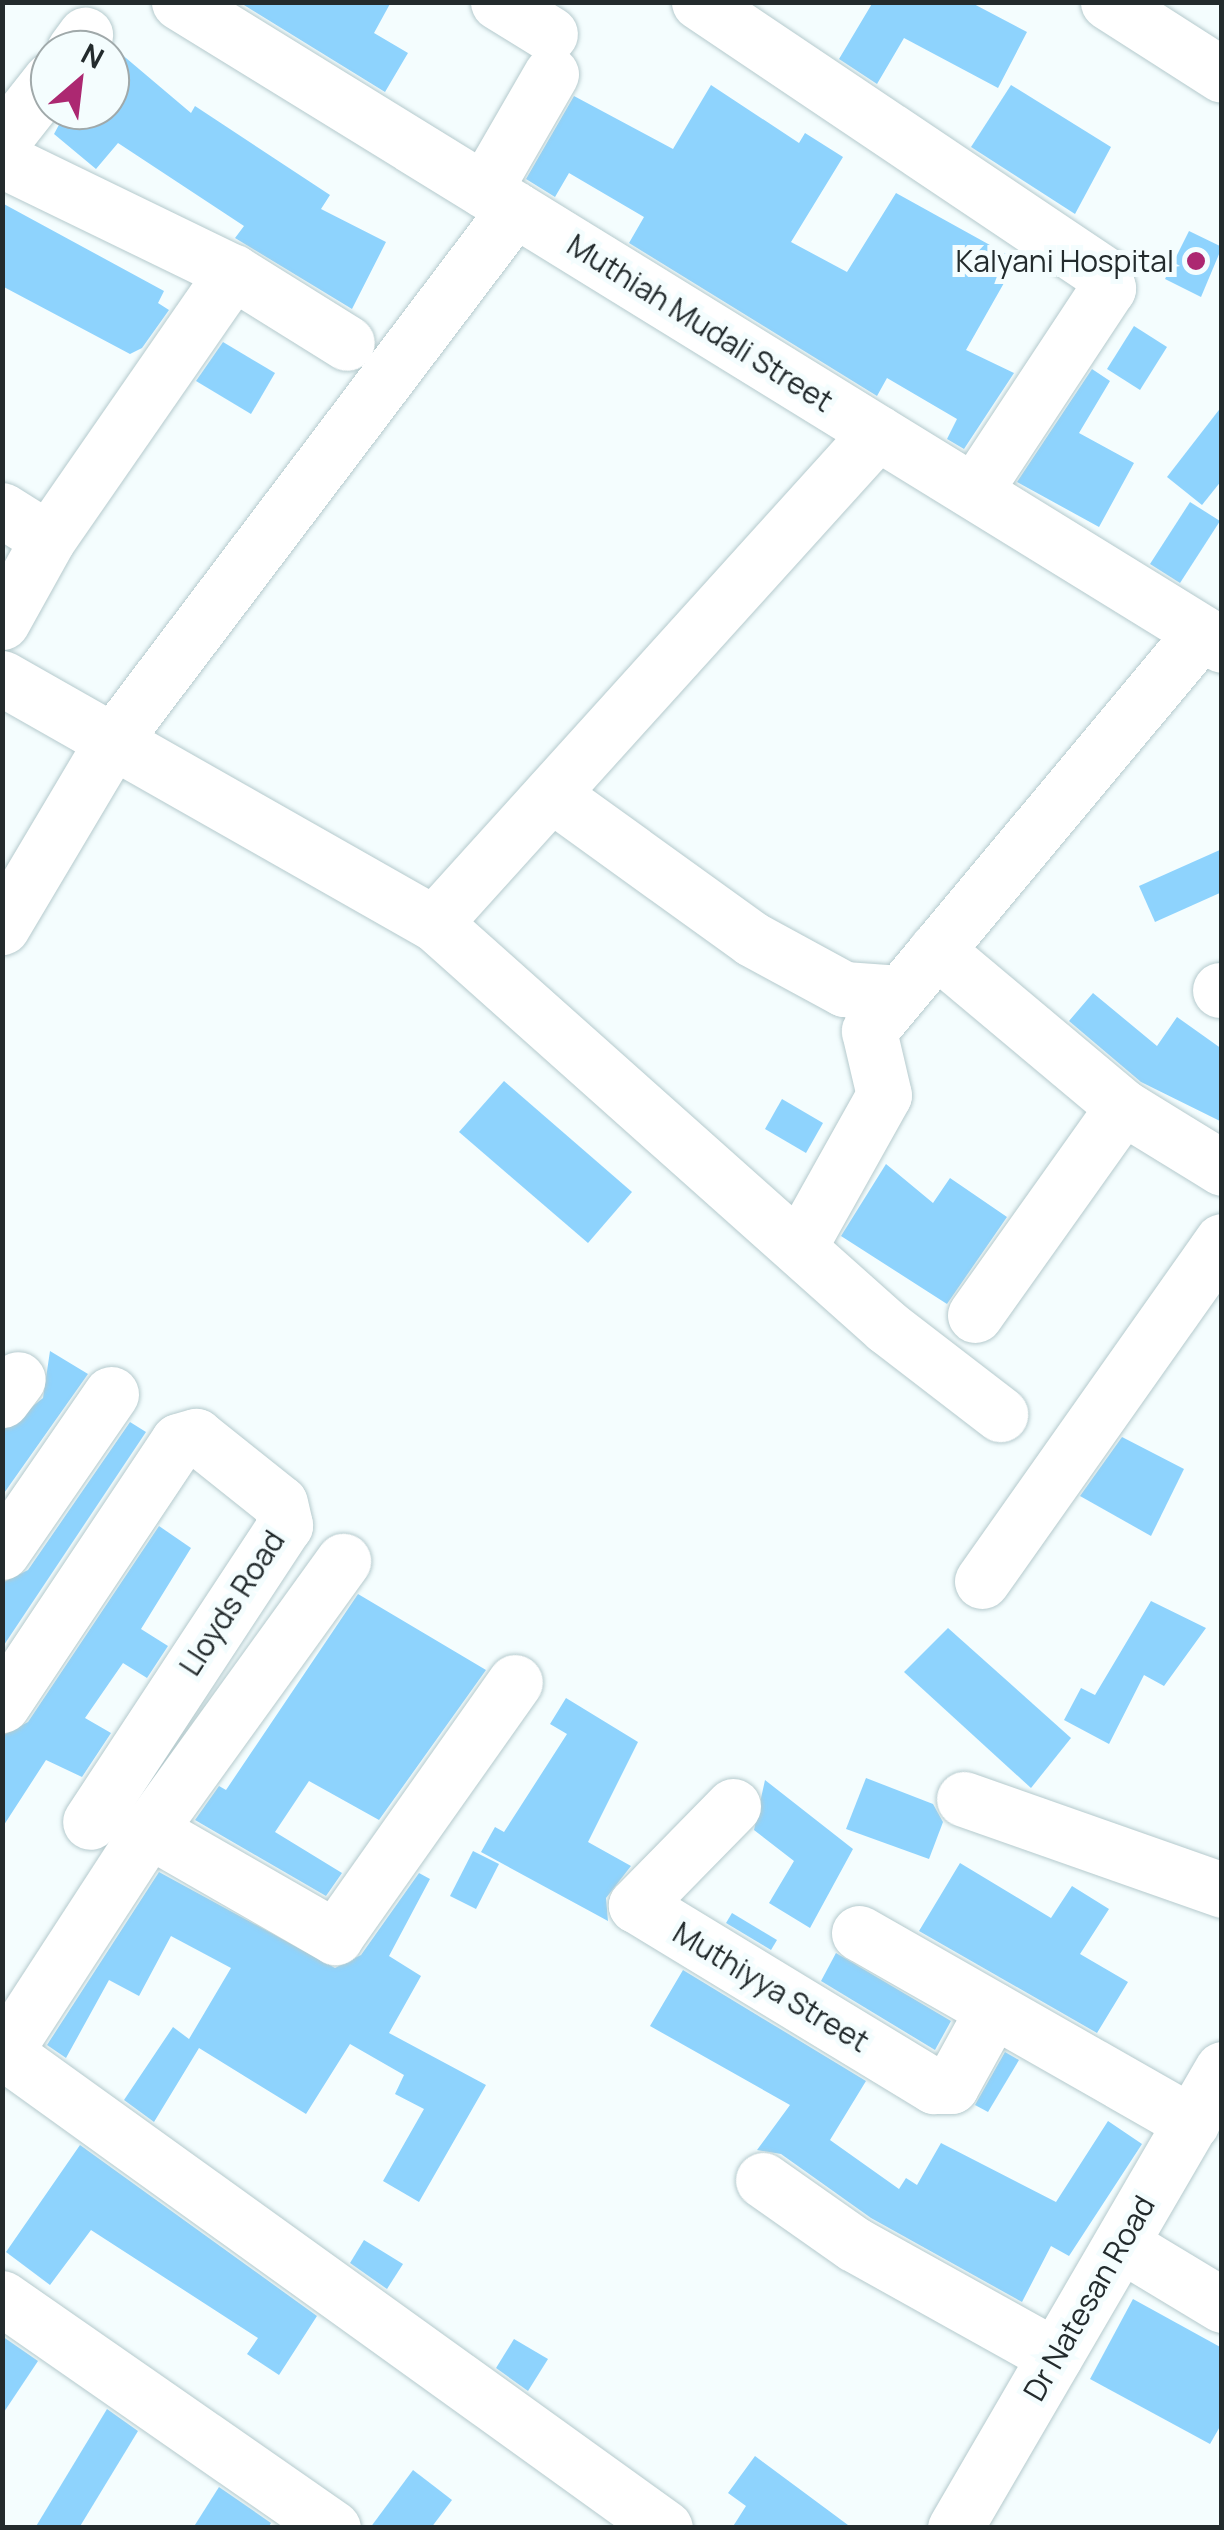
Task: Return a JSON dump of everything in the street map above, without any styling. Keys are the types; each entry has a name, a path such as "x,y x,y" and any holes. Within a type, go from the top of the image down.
{"street":[{"name":"Muthiah Mudali Street","path":"178,2 1211,639"},
{"path":"2,928 112,742 499,199 551,54 498,2"},
{"path":"699,2 1104,274 1108,288 974,491"},
{"path":"1108,2 1220,69"},
{"path":"2,141 30,105"},
{"path":"2,160 233,272 347,343"},
{"path":"2,622 48,539 233,272"},
{"path":"434,924 877,433"},
{"path":"2,510 48,539"},
{"path":"799,1247 884,1096 869,1030 1211,639"},
{"path":"2,678 434,924 799,1247 1000,1414"},
{"path":"551,794 752,939 844,989 900,993"},
{"path":"936,950 1123,1108 1222,1168"},
{"path":"975,1315 1123,1108"},
{"path":"982,1581 1222,1241"},
{"path":"2,1552 111,1394"},
{"name":"Lloyds Road","path":"2,1705 178,1441 196,1436 280,1504 284,1525 90,1822"},
{"path":"343,1561 149,1830 4,2054 664,2528"},
{"path":"149,1830 335,1937 515,1682"},
{"path":"964,1800 1222,1890"},
{"name":"Muthiyya Street","path":"732,1806 636,1905 934,2086 951,2086 994,2010"},
{"path":"859,1932 1192,2123"},
{"name":"Dr Natesan Road","path":"955,2528 1222,2069"},
{"path":"762,2180 854,2244 1055,2356"},
{"path":"1120,2244 1222,2305"},
{"path":"2,2298 303,2519"}],"building":[{"path":"239,2 391,2 374,33 408,53 385,92"},
{"path":"873,2 970,2 1027,32 998,88 904,38 877,84 839,59"},
{"path":"130,61 191,113 195,106 330,195 321,209 386,242 352,309 235,238 244,226 118,143 96,169 54,134 56,130 130,130"},
{"path":"711,85 799,143 805,133 843,157 791,242 847,272 896,193 1017,260 966,350 1014,373 964,449 947,439 957,419 887,378 877,396 629,243 644,217 569,173 555,197 526,179 574,96 673,149"},
{"path":"1011,85 1111,147 1075,214 971,147"},
{"path":"2,203 164,291 158,303 169,310 142,348 130,354 2,286"},
{"path":"1189,231 1222,247 1201,297 1165,279"},
{"path":"1134,326 1167,347 1140,390 1107,369"},
{"path":"223,342 275,373 251,414 196,381"},
{"path":"1092,369 1110,381 1079,433 1134,463 1099,527 1017,482"},
{"path":"1222,406 1222,480 1202,505 1167,477"},
{"path":"1190,502 1220,521 1180,583 1150,564"},
{"path":"1222,849 1222,892 1155,922 1139,886"},
{"path":"1093,993 1157,1046 1177,1017 1222,1049 1222,1122 1141,1082 1069,1021"},
{"path":"504,1081 632,1192 588,1243 459,1132"},
{"path":"782,1099 823,1123 806,1153 765,1129"},
{"path":"886,1164 933,1203 950,1178 1007,1217 947,1304 841,1236"},
{"path":"50,1351 88,1374 2,1496 2,1431 43,1398"},
{"path":"130,1422 146,1432 2,1648 2,1583 28,1570"},
{"path":"1122,1437 1184,1469 1151,1536 1080,1496"},
{"path":"159,1526 191,1548 141,1629 168,1646 147,1678 123,1663 85,1718 111,1733 82,1777 46,1760 2,1828 2,1736 28,1722"},
{"path":"358,1594 486,1670 379,1820 309,1781 275,1832 342,1873 326,1896 195,1820 219,1786 226,1790"},
{"path":"1151,1601 1206,1628 1164,1686 1144,1675 1109,1744 1064,1720 1081,1688 1095,1695"},
{"path":"948,1628 1071,1738 1031,1788 904,1672"},
{"path":"566,1698 638,1742 588,1842 631,1866 606,1898 608,1921 481,1852 495,1827 504,1832 567,1734 550,1724"},
{"path":"866,1778 933,1804 943,1822 929,1859 846,1829"},
{"path":"765,1780 853,1849 810,1928 769,1903 794,1861 754,1830"},
{"path":"473,1851 499,1864 476,1909 450,1896"},
{"path":"960,1863 1051,1918 1072,1886 1109,1909 1080,1954 1128,1982 1097,2033 919,1931"},
{"path":"159,1872 335,1968 361,1955 419,1873 430,1879 389,1956 421,1976 389,2033 486,2085 419,2202 383,2181 424,2109 395,2094 404,2075 350,2044 306,2114 199,2048 154,2122 124,2100 173,2027 189,2039 231,1968 171,1936 139,1996 109,1980 66,2058 47,2045"},
{"path":"732,1913 777,1940 771,1950 726,1923"},
{"path":"836,1953 951,2021 935,2050 821,1981"},
{"path":"683,1970 866,2081 830,2140 899,2189 906,2178 917,2185 941,2143 1056,2202 1108,2121 1142,2144 1069,2256 1051,2246 1022,2302 871,2218 781,2154 757,2150 790,2105 650,2026"},
{"path":"1005,2052 1019,2060 988,2112 975,2105"},
{"path":"80,2145 317,2316 279,2375 247,2354 258,2338 91,2230 50,2285 6,2252"},
{"path":"364,2240 403,2264 387,2289 350,2263"},
{"path":"1133,2299 1222,2348 1222,2423 1210,2444 1090,2379"},
{"path":"2,2336 38,2361 2,2415"},
{"path":"514,2339 548,2359 528,2391 496,2368"},
{"path":"107,2409 138,2431 79,2528 35,2528"},
{"path":"755,2456 852,2528 732,2528 746,2506 728,2493"},
{"path":"413,2470 452,2500 431,2528 370,2528"},
{"path":"219,2487 271,2523 268,2528 193,2528"}],"place":[{"name":"Kalyani Hospital","path":"1196,261"}]}
